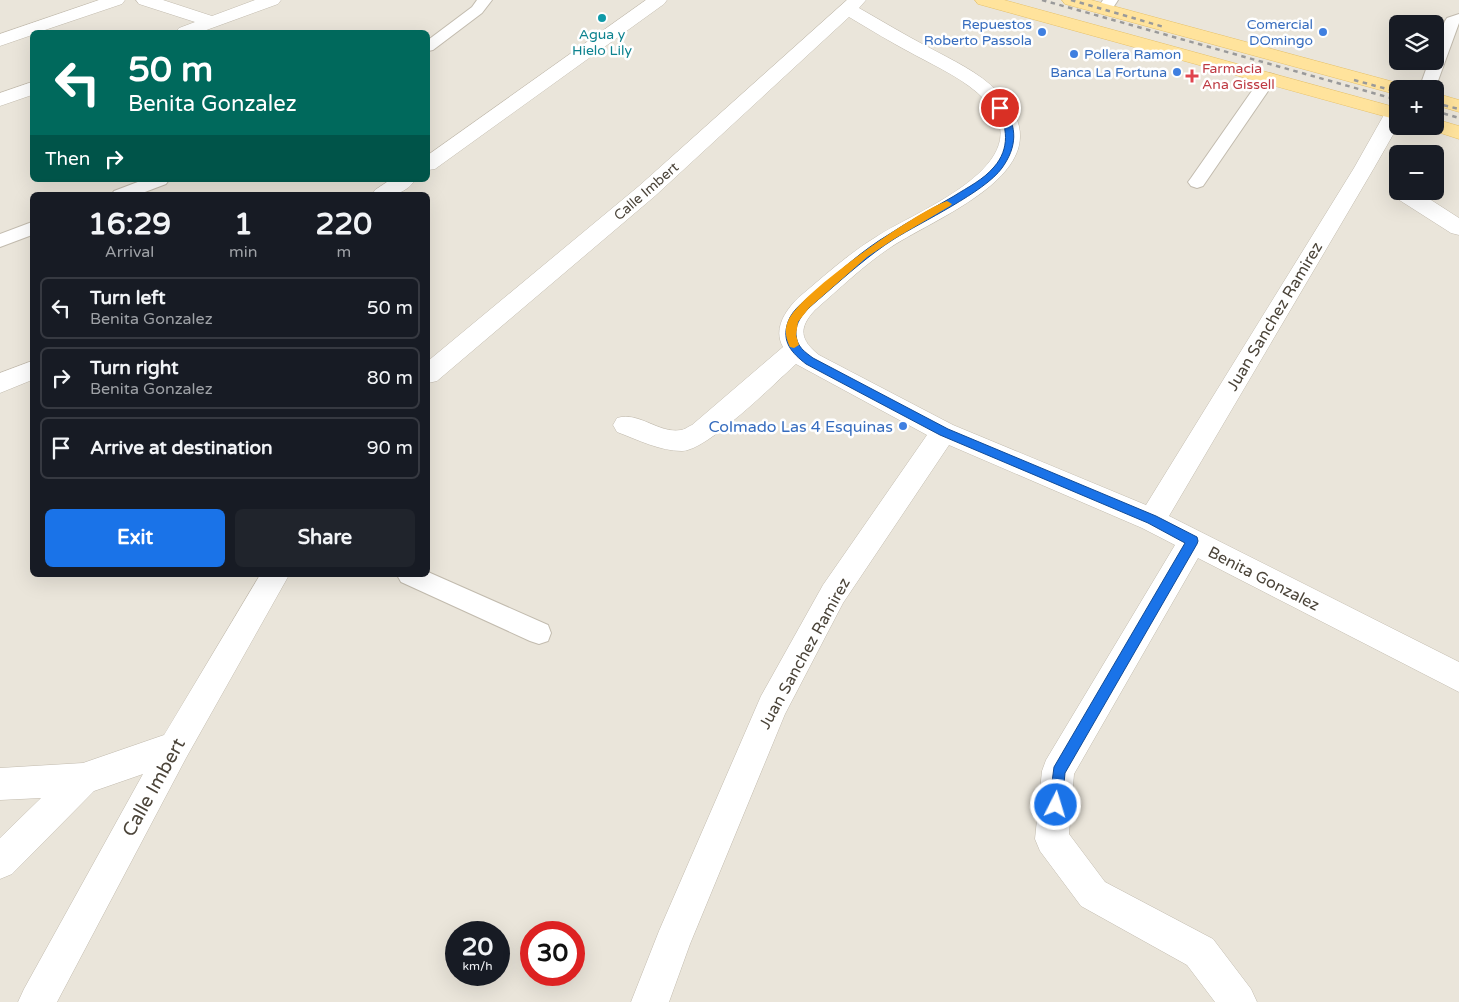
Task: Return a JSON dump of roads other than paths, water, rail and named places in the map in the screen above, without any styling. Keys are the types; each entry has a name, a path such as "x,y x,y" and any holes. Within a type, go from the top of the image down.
{"main road":[{"path":"984,0 1389,111"},
{"path":"1071,0 1107,4 1389,86"},
{"path":"1444,102 1459,106"},
{"path":"1444,129 1459,133"}],"street":[{"path":"0,40 116,0"},
{"path":"145,0 212,22"},
{"path":"190,30 272,0"},
{"path":"430,163 658,0"},
{"path":"626,425 661,438 684,441 701,432 796,350 791,335 793,322 805,306 864,255 980,184 998,168 1008,150 1011,134 1007,118 993,97 970,79 852,4"},
{"name":"Calle Imbert","path":"430,372 647,192 852,4"},
{"path":"0,100 30,89"},
{"name":"Juan Sanchez Ramirez","path":"1152,520 1389,125"},
{"path":"1364,168 1389,183"},
{"path":"387,192 401,182"},
{"path":"1415,200 1459,228"},
{"name":"Benita Gonzalez","path":"796,350 810,361 944,432 1152,520 1459,678"},
{"path":"0,384 30,371"},
{"name":"Juan Sanchez Ramirez","path":"650,1002 672,944 772,706 833,594 944,432"},
{"path":"1193,541 1058,771 1052,840 1093,894 1200,952 1238,1002"},
{"name":"Calle Imbert","path":"37,1002 175,747 274,577"},
{"path":"0,784 83,779 175,747"},
{"path":"0,862 83,779"}],"lane":[{"path":"430,45 477,10 485,0"},
{"path":"1430,80 1452,21 1459,18"},
{"path":"1197,182 1269,78"},
{"path":"128,192 155,182"},
{"path":"0,241 30,229"},
{"path":"413,577 539,633"}],"railway":[{"path":"1042,0 1389,97"},
{"path":"1071,0 1164,27"},
{"path":"1354,80 1389,90"},
{"path":"1444,105 1459,109"},
{"path":"1444,114 1459,118"}],"place":[{"name":"Agua y Hielo Lily","path":"602,18"},
{"name":"Repuestos Roberto Passola","path":"1042,32"},
{"name":"Comercial DOmingo","path":"1323,32"},
{"name":"Pollera Ramon","path":"1074,54"},
{"name":"Banca La Fortuna","path":"1177,72"},
{"name":"Farmacia Ana Gissell","path":"1192,76"},
{"name":"Colmado Las 4 Esquinas","path":"903,426"}]}
